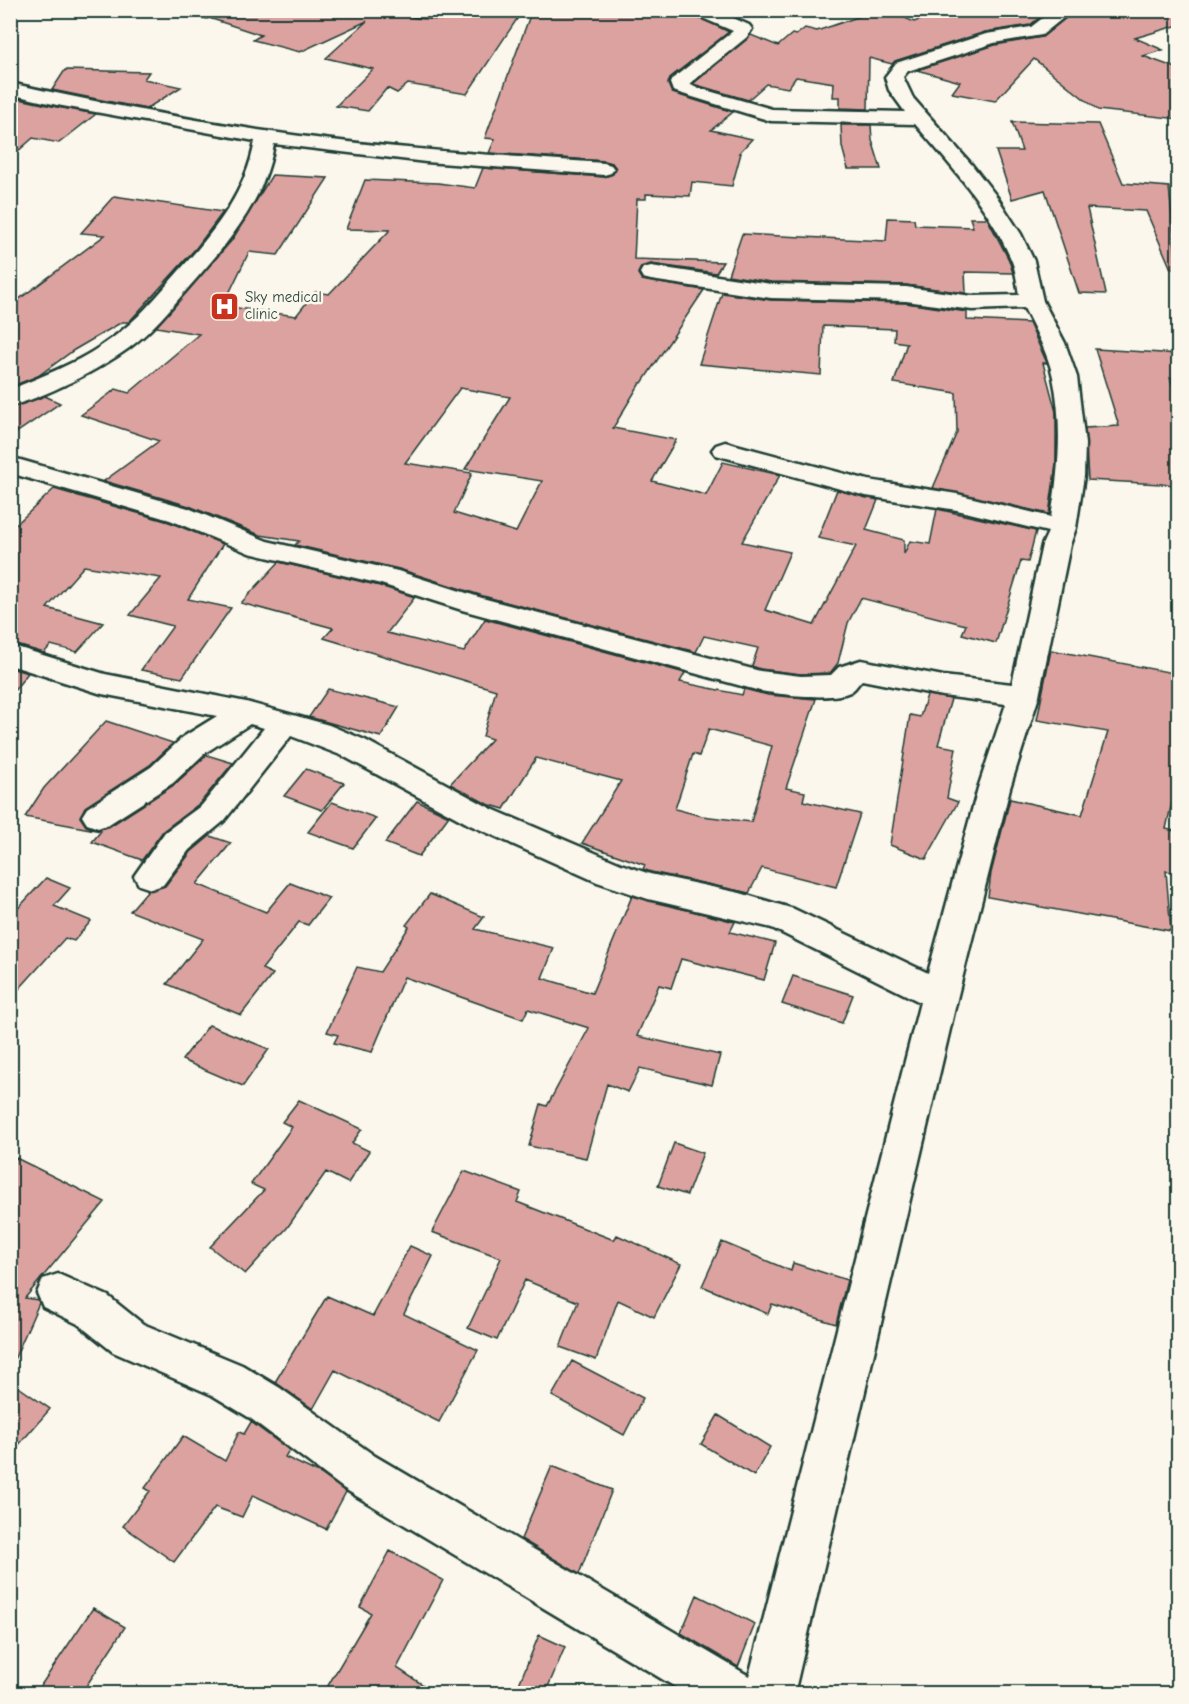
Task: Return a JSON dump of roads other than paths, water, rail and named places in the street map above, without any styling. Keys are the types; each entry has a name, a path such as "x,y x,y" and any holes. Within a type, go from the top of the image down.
{"street":[{"path":"410,10 430,13 481,10"},
{"path":"699,10 743,29 679,83 680,87 771,115 918,118"},
{"path":"769,1694 940,995 994,788 1024,696 1056,545 1063,528 1071,476 1072,444 1065,377 1053,343 1032,301 1023,261 990,201 918,118 898,90 894,77 902,67 992,38 1036,31 1065,10"},
{"path":"10,88 57,99 265,137 426,156 604,169"},
{"path":"10,399 95,360 121,343 150,317 225,233 258,173 265,137"},
{"path":"651,273 771,291 906,294 972,303 1032,301"},
{"path":"725,450 866,488 957,502 1063,528"},
{"path":"10,465 179,514 259,547 388,577 472,604 760,681 796,687 816,687 842,684 849,674 861,670 943,686 1024,696"},
{"path":"10,655 102,684 188,699 285,722 354,747 481,817 609,873 648,886 740,906 782,918 940,995"},
{"path":"98,816 162,775 194,745 246,712"},
{"path":"152,876 177,841 213,813 285,722"},
{"path":"58,1293 93,1310 128,1338 226,1380 265,1403 359,1472 734,1694"}],"place":[{"name":"Sky medical clinic","path":"224,306"}]}
